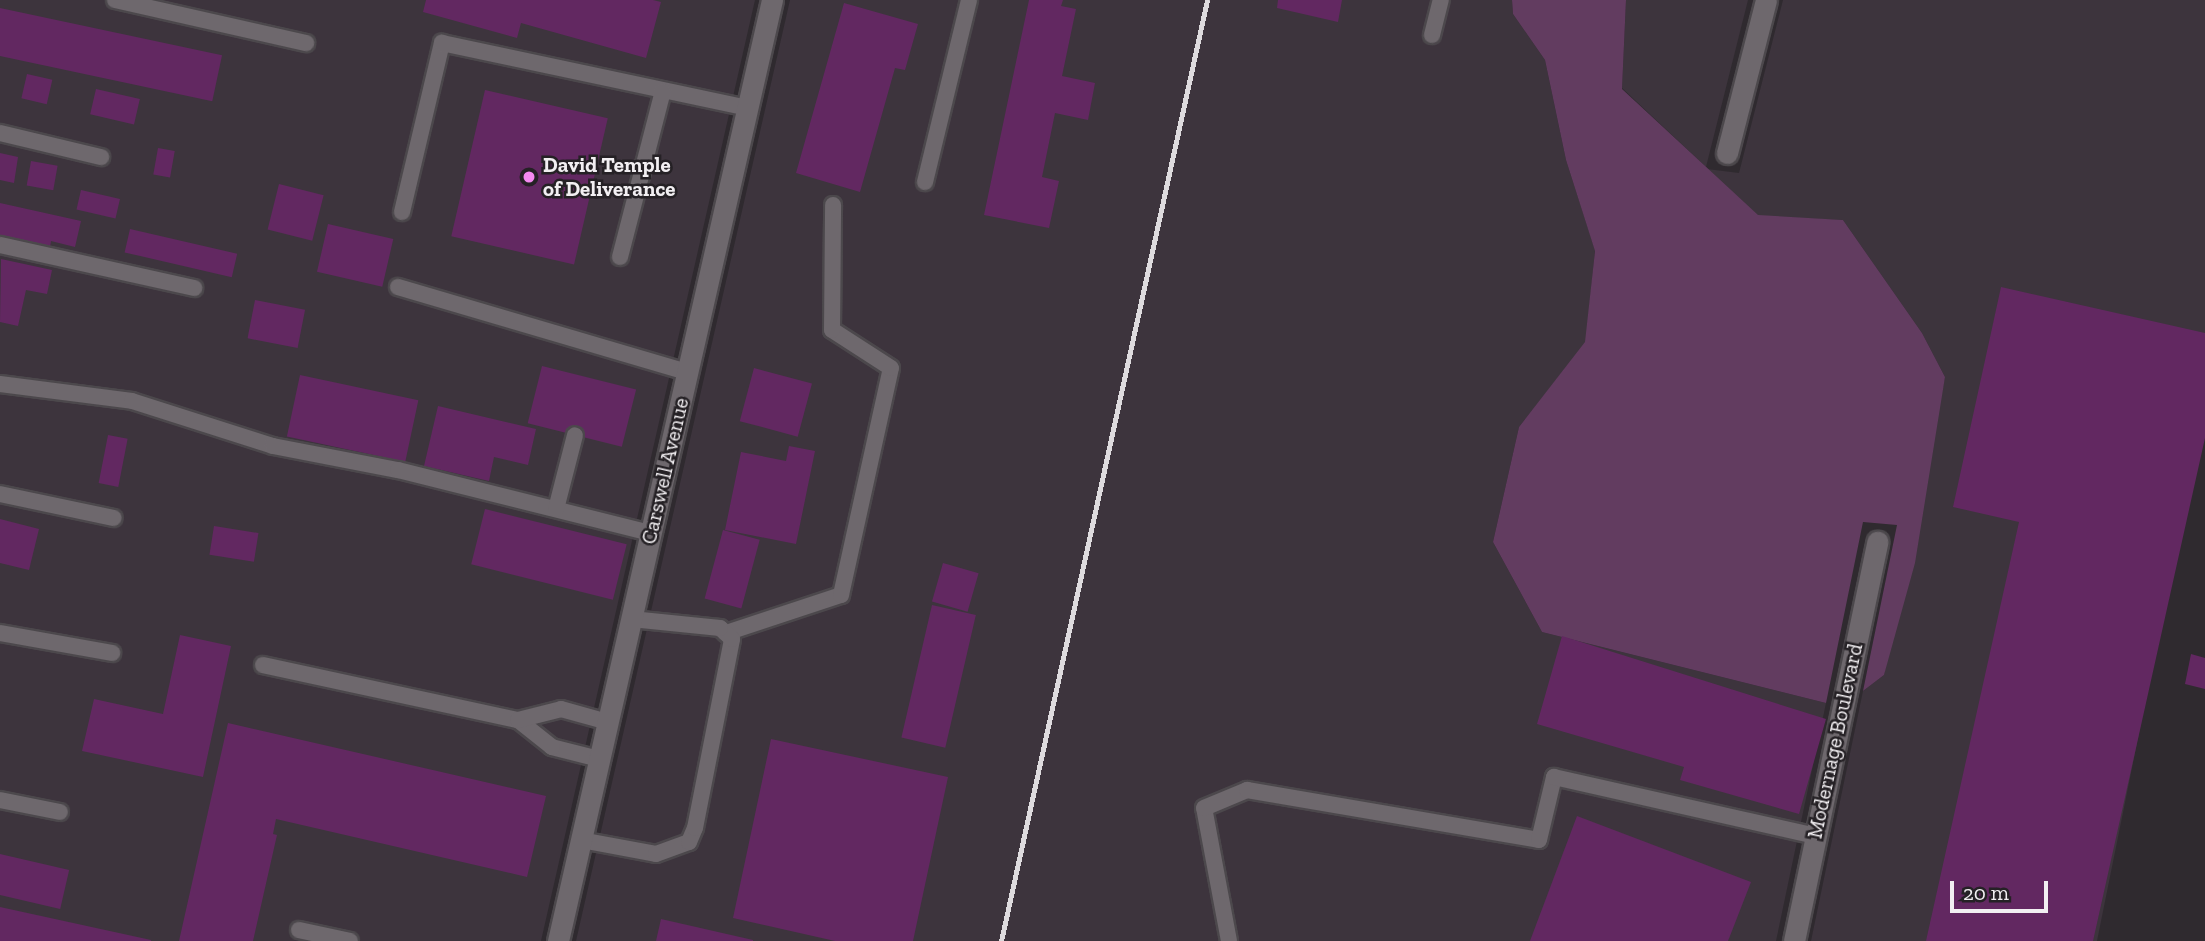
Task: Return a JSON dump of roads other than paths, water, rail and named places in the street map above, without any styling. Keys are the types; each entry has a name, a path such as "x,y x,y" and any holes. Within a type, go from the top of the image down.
{"street":[{"name":"Carswell Avenue","path":"558,941 772,0"},
{"path":"1727,153 1766,0"},
{"name":"Modernage Boulevard","path":"1794,941 1877,542"}],"lane":[{"path":"115,0 306,43"},
{"path":"925,182 969,0"},
{"path":"1432,35 1441,0"},
{"path":"402,212 442,43 747,108"},
{"path":"620,257 663,90"},
{"path":"0,133 101,157"},
{"path":"729,636 841,595 891,368 832,330 833,205"},
{"path":"0,245 194,288"},
{"path":"398,287 688,372"},
{"path":"0,384 132,401 273,446 651,533"},
{"path":"556,509 575,435"},
{"path":"0,494 114,518"},
{"path":"631,619 720,628 729,636"},
{"path":"0,633 112,653"},
{"path":"581,840 656,854 689,842 695,828 729,636"},
{"path":"263,665 518,720 552,747 600,758"},
{"path":"518,720 561,709 608,722"},
{"path":"1229,941 1204,808 1247,790 1539,840 1554,777 1816,836"},
{"path":"0,800 60,812"},
{"path":"299,930 350,941"}],"railway":[{"path":"1001,941 1207,0"}],"place":[{"name":"David Temple of Deliverance","path":"529,177"}]}
